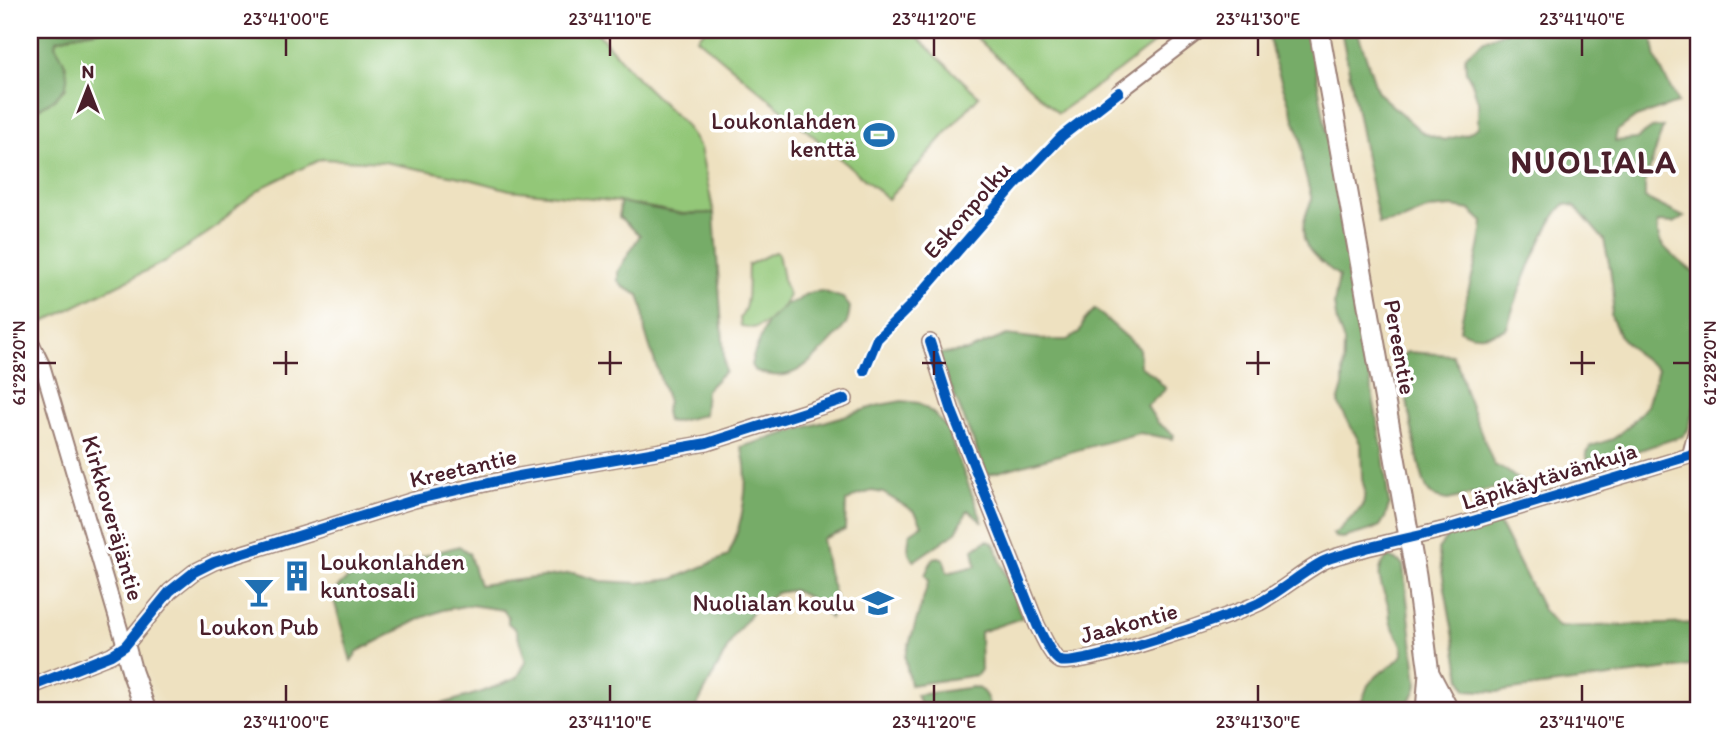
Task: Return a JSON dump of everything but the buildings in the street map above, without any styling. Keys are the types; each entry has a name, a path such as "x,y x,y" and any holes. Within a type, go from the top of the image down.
{"street":[{"path":"1119,92 1200,30"},
{"name":"Pereentie","path":"1319,30 1410,538 1429,673 1426,711"},
{"name":"Kirkkoveräjäntie","path":"30,340 42,365 132,672 146,711"},
{"name":"Jaakontie","path":"930,342 952,411 1037,625 1057,660 1063,662 1088,658 1206,624 1271,597 1322,562 1379,544 1410,538"},
{"name":"Kreetantie","path":"125,646 170,591 194,572 214,562 414,500 519,476 707,443 845,399"},
{"path":"1694,454 1699,419"},
{"name":"Läpikäytävänkuja","path":"1410,538 1694,454"},
{"path":"30,687 111,655 125,646"},
{"name":"Pereentie","path":"1429,673 1449,711"}],"green space":[{"path":"30,30 102,30 56,40 55,45 67,70 65,87 52,100 30,113"},
{"path":"101,30 595,30 638,79 684,124 700,148 714,213 683,214 620,202 510,190 384,162 321,159 265,186 236,207 218,226 166,261 44,322 30,302 30,113 47,104 66,88 66,66 55,45 56,40"},
{"name":"Loukonlahden kenttä","path":"705,30 909,30 979,96 888,199 697,38"},
{"path":"968,30 1171,30 1058,113"},
{"path":"1267,30 1306,30 1312,49 1383,454 1389,505 1385,518 1380,526 1343,538 1333,534 1363,506 1365,491 1361,445 1338,403 1343,386 1344,342 1334,304 1339,276 1318,260 1303,235 1303,225 1312,200 1303,166 1301,139 1275,63"},
{"path":"1341,30 1357,30 1378,93 1423,133 1444,140 1467,134 1478,127 1478,102 1466,72 1465,56 1484,40 1509,30 1651,30 1656,59 1678,103 1636,117 1617,131 1615,141 1636,139 1652,128 1663,127 1645,184 1645,198 1684,217 1674,223 1658,222 1658,236 1669,252 1699,276 1699,390 1688,430 1683,436 1603,462 1588,461 1586,453 1591,446 1613,439 1647,406 1658,369 1637,354 1619,335 1611,316 1614,298 1604,240 1575,206 1565,204 1549,226 1523,281 1507,328 1484,335 1460,330 1483,222 1470,210 1453,207 1429,209 1403,220 1379,224"},
{"path":"620,202 683,214 714,213 725,371 706,390 704,415 674,422 667,421 665,411 668,402 645,332 639,295 623,287 618,281 618,271 640,235 619,217"},
{"path":"774,252 778,253 789,295 787,300 775,316 764,324 752,328 741,326 740,318 747,300 748,265"},
{"path":"822,291 843,298 850,307 847,322 836,336 813,359 792,373 773,375 754,370 751,365 753,357 767,322 786,304 796,302 812,292"},
{"path":"1095,309 1139,348 1140,366 1166,389 1147,406 1157,422 1174,435 1173,439 1139,433 987,475 938,354 967,351 1007,335 1067,340 1079,333 1084,321"},
{"path":"1407,352 1452,355 1494,465 1521,482 1448,500 1435,497 1429,492 1420,469 1400,358"},
{"path":"902,401 919,403 946,427 983,523 968,510 956,532 914,561 908,545 910,533 922,525 915,512 883,493 872,491 846,502 845,530 822,539 836,599 830,618 808,597 793,590 776,593 754,609 733,638 694,711 418,711 482,692 517,678 526,662 516,630 508,623 508,616 503,610 470,605 443,610 422,618 358,651 351,661 332,593 349,577 459,546 469,553 479,585 573,573 601,581 638,583 673,579 728,556 744,502 746,473 741,447 880,405"},
{"path":"1497,519 1543,610 1558,627 1699,623 1699,665 1497,692 1466,690 1461,678 1438,549 1450,533"},
{"path":"988,540 994,544 1022,618 980,632 981,670 977,675 910,685 905,657 929,580 925,575 933,558 944,559 947,573 976,566 973,549"},
{"path":"1388,557 1403,565 1417,687 1410,699 1394,711 1345,711 1362,701 1368,685 1403,655 1401,643 1390,622 1389,608 1380,581 1380,569"},
{"path":"973,687 984,693 991,711 925,711 916,695"}],"cycle path":[{"name":"Eskonpolku","path":"864,371 877,339 911,305 1014,186 1062,136 1119,92"},
{"path":"930,342 952,411 1037,625 1051,651 1060,661 1096,657 1125,649 1244,609 1259,603 1333,557 1446,529 1699,453"},
{"path":"30,687 111,655 125,646 170,591 194,572 214,562 414,500 519,476 707,443 845,399"}],"place":[{"name":"Loukonlahden kenttä","path":"879,135"},
{"name":"Loukonlahden kuntosali","path":"297,576"},
{"name":"Loukon Pub","path":"259,592"},
{"name":"Nuolialan koulu","path":"878,603"}],"district":[{"name":"NUOLIALA","path":"1594,162"}]}
